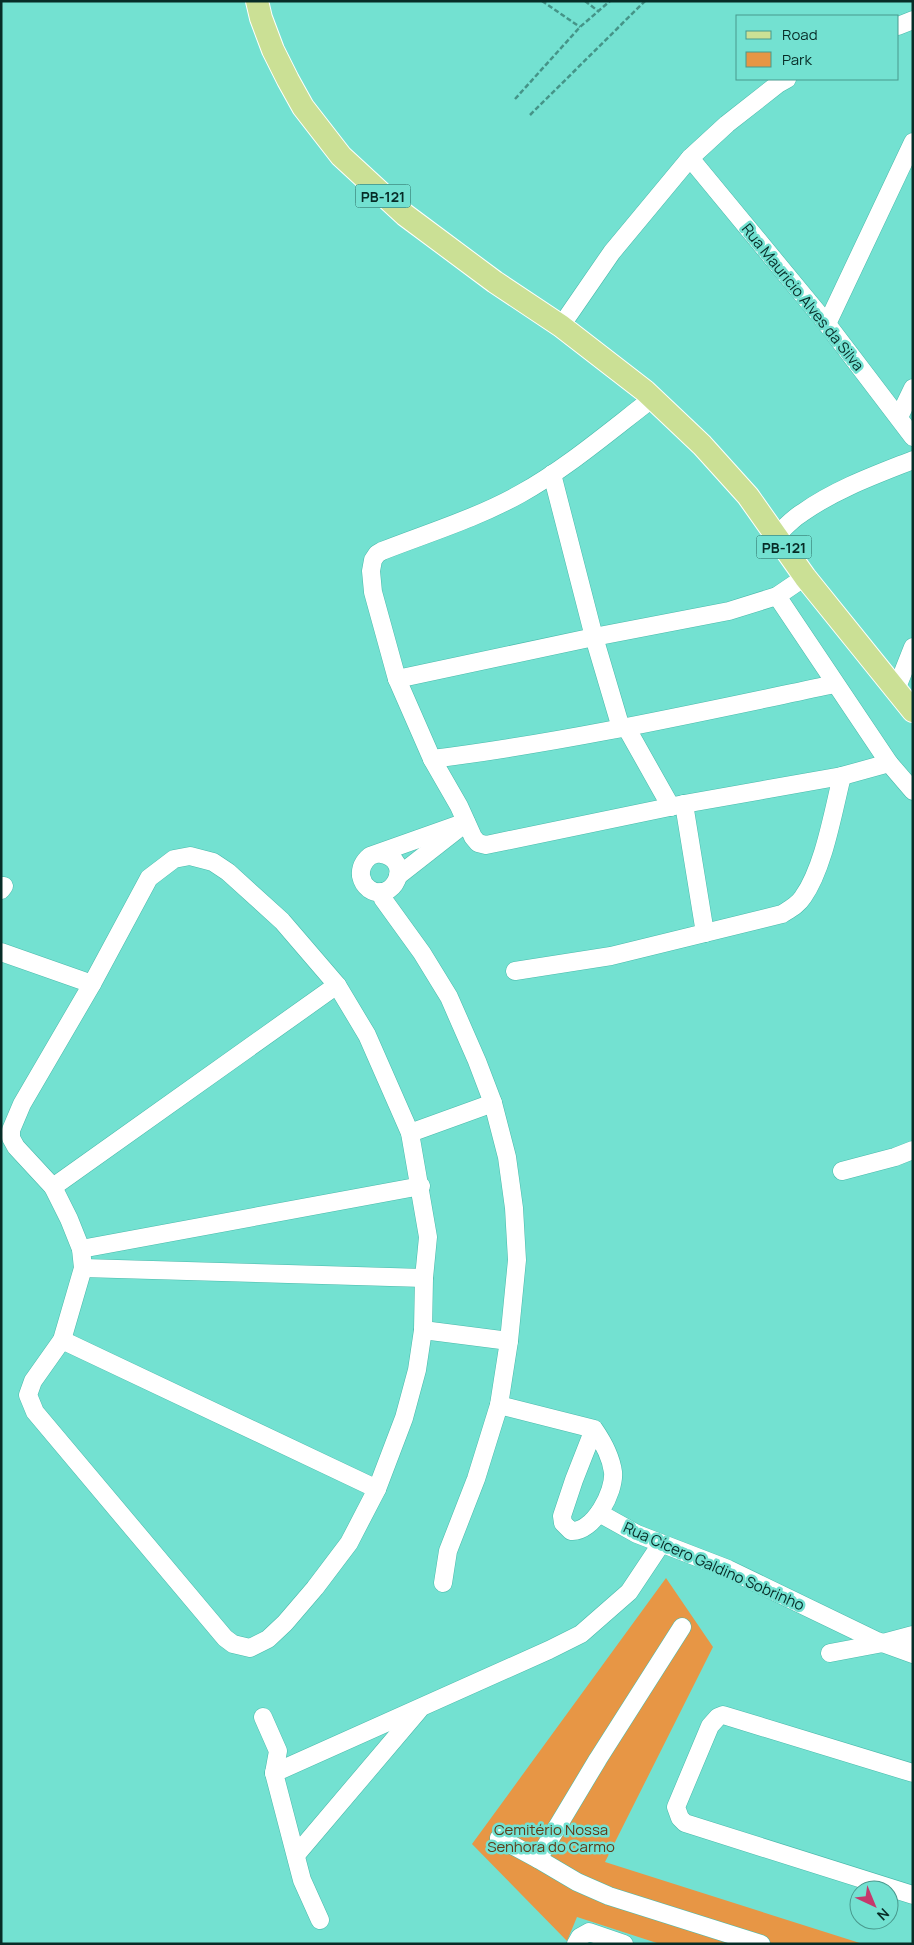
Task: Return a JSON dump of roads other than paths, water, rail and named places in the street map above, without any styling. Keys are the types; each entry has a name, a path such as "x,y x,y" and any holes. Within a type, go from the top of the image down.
{"main road":[{"name":"PB-121","path":"257,1 260,18 288,80 303,107 341,156 405,215 495,282 567,331 649,395 702,445 748,496 805,577 913,711"}],"street":[{"path":"899,26 913,20"},
{"path":"567,331 612,252 690,158 727,124 785,80"},
{"path":"827,324 913,142"},
{"name":"Rua Mauricio Alves da Silva","path":"690,158 827,324 913,437"},
{"path":"899,417 913,388"},
{"path":"649,395 552,474 521,494 495,507 377,554 373,560 371,571 374,592 397,679 432,759 459,806 475,841 478,844 486,845 677,805 842,776 889,763"},
{"path":"776,536 800,514 825,498 852,484 913,460"},
{"path":"552,474 594,637 623,727 677,805 706,933"},
{"path":"397,679 594,637 730,611 777,596 805,577"},
{"path":"777,596 889,763 913,791"},
{"path":"896,690 913,647"},
{"path":"432,759 481,753 623,727 835,684"},
{"path":"515,971 611,956 782,914 794,907 802,898 817,868 842,776"},
{"path":"466,822 398,876 392,887 381,892 371,890 361,879 363,864 370,856 381,854 466,822"},
{"path":"381,854 395,861 398,868 398,876"},
{"path":"190,856 213,862 228,872 282,921 337,985 368,1035 410,1133 421,1186 428,1237 424,1278 423,1330 417,1370 404,1418 378,1489 348,1543 315,1588 285,1624 268,1640 256,1646 242,1647 233,1644 225,1638 35,1412 30,1402 29,1390 62,1340 83,1268 81,1249 53,1187 16,1147 12,1138 12,1130 22,1104 92,984 149,878 174,859 190,856"},
{"path":"381,892 383,899 422,954 449,997 477,1060 493,1103 507,1157 514,1208 517,1260 509,1341 499,1405 476,1479 448,1551 443,1582"},
{"path":"1,952 92,984"},
{"path":"53,1187 337,985"},
{"path":"410,1133 493,1103"},
{"path":"842,1171 913,1150"},
{"path":"81,1249 421,1186"},
{"path":"83,1268 424,1278"},
{"path":"423,1330 509,1341"},
{"path":"62,1340 378,1489"},
{"path":"499,1405 594,1430 609,1456 613,1474 610,1492 599,1513 585,1527 574,1531 568,1528 562,1516 594,1430"},
{"name":"Rua Cícero Galdino Sobrinho","path":"599,1513 637,1534 728,1569 883,1644 913,1654"},
{"path":"274,1773 581,1634 629,1592 661,1544"},
{"path":"538,1859 598,1759 682,1627"},
{"path":"830,1653 883,1644 913,1635"},
{"path":"296,1854 423,1706"},
{"path":"913,1773 727,1714 718,1717 710,1726 676,1807 677,1812 685,1823 913,1895"},
{"path":"263,1717 278,1752 274,1773 302,1880 320,1920"},
{"path":"499,1838 578,1882 610,1896 761,1944"},
{"path":"576,1944 580,1937 589,1932 624,1944"}],"park label":[{"name":"Cemitério Nossa Senhora do Carmo","path":"551,1838"}]}
